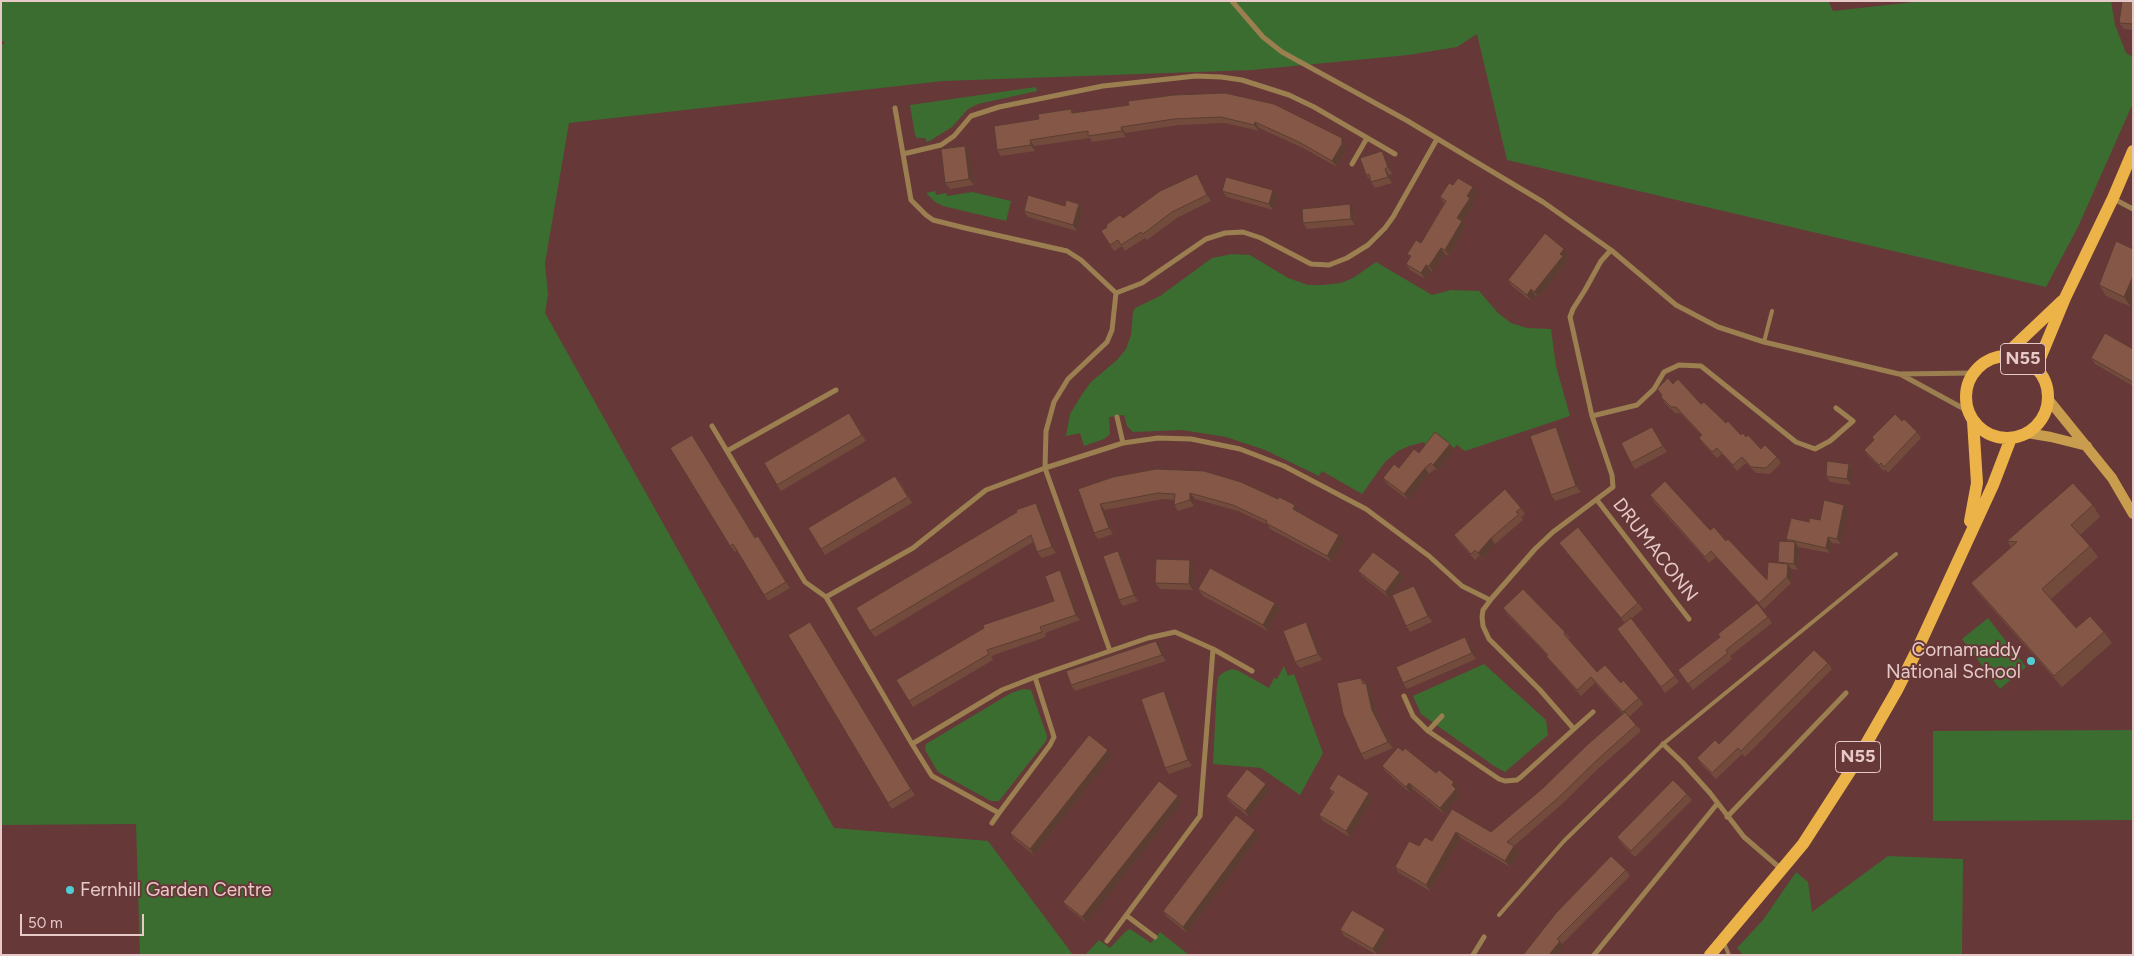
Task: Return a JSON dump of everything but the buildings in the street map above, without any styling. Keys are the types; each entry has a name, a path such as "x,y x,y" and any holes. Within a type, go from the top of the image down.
{"main road":[{"name":"N55","path":"2036,368 2064,298 2113,198 2133,151"},
{"name":"N55","path":"2004,356 2064,298"},
{"name":"N55","path":"1968,536 1977,482 1966,392 1972,374 1981,364 1992,358 2004,356 2021,359 2036,368 2043,377 2047,388 2048,400 2045,413 2038,424 2027,433 2012,438 1990,435 1970,416"},
{"path":"2048,400 2112,478 2133,514"},
{"path":"2027,433 2051,436 2087,446"},
{"name":"N55","path":"1710,955 1803,844 1854,765 1897,690 1993,485 2012,438"}],"street":[{"path":"1232,1 1263,37 1282,52 1437,139 1543,202 1611,250 1676,305 1718,327 1764,342 1900,374 1972,374"},
{"path":"902,154 941,145 954,136 971,116 992,108 1103,86 1196,76 1221,76 1242,80 1289,95 1314,107 1395,154"},
{"path":"895,108 911,200 926,216 932,220 956,226 1067,251 1081,260 1116,293"},
{"path":"1352,164 1368,138"},
{"path":"1116,293 1142,282 1206,239 1225,233 1234,232 1254,235 1311,264 1329,265 1347,258 1377,238 1389,223 1437,139"},
{"path":"2113,198 2133,209"},
{"name":"DRUMACONN","path":"1574,729 1540,690 1489,639 1483,626 1482,617 1483,610 1490,600 1541,543 1613,487 1614,483 1592,416 1570,317 1601,261 1611,250"},
{"path":"1110,651 1045,468 1046,432 1054,402 1068,379 1107,342 1112,330 1116,293"},
{"path":"1592,416 1637,405 1654,389 1664,372 1679,365 1701,366 1796,442 1815,449 1830,442 1853,421 1836,408"},
{"path":"1900,374 1970,416"},
{"path":"727,451 836,390"},
{"path":"1117,417 1123,444"},
{"path":"712,426 805,582 826,597 928,771 938,780 999,813"},
{"path":"826,597 913,548 986,490 1045,468 1123,444 1158,438 1191,440 1240,449 1284,466 1366,509 1429,556 1462,586 1490,600"},
{"name":"DRUMACONN","path":"1597,500 1689,619"},
{"path":"912,744 1002,690 1034,677 1148,638 1175,632 1212,649 1252,671"},
{"path":"1107,941 1200,816 1212,649"},
{"path":"992,823 1050,745 1054,736 1034,677"},
{"path":"1727,817 1846,693"},
{"path":"1404,696 1413,716 1428,731 1499,779 1505,781 1517,780 1521,777 1593,712"},
{"path":"1428,731 1442,716"},
{"path":"1662,744 1683,763 1744,837 1782,870"},
{"path":"1594,955 1717,804"},
{"path":"1127,916 1155,937"},
{"path":"1473,955 1484,937"}],"lane":[{"path":"1764,342 1772,311"},
{"path":"1498,914 1564,842 1662,744 1896,554"},
{"path":"1723,941 1729,955"}],"green space":[{"path":"1,1 1828,1 1833,11 1923,1 2111,1 2115,25 2126,53 2133,57 2133,103 2078,227 2046,287 1507,160 1477,34 1457,47 1408,55 1252,70 943,81 569,123 545,263 548,295 545,313 834,828 988,841 1073,955 140,955 136,824 1,825 1,45 5,43 1,40"},
{"path":"1036,87 1037,91 978,104 968,109 952,127 927,142 925,138 917,138 915,135 910,105"},
{"path":"935,191 936,195 946,193 947,196 972,192 1011,201 1006,221 943,206 935,202 926,193"},
{"path":"1232,254 1250,255 1288,278 1308,285 1341,283 1353,278 1376,262 1432,295 1451,290 1479,291 1498,313 1511,323 1527,328 1551,329 1556,366 1570,416 1465,451 1457,445 1454,448 1440,436 1426,447 1424,442 1409,446 1398,451 1385,462 1362,494 1322,471 1319,476 1265,450 1226,437 1182,430 1133,432 1127,426 1124,415 1109,417 1110,434 1104,439 1084,446 1080,433 1066,436 1070,414 1083,393 1091,382 1117,360 1126,349 1131,335 1135,308 1160,296 1212,258"},
{"path":"1988,618 2026,667 2000,689 1962,639"},
{"path":"1484,664 1546,720 1548,735 1505,772 1421,714 1413,696"},
{"path":"1284,666 1288,676 1294,674 1323,753 1300,795 1261,768 1213,764 1219,676 1232,669 1269,688 1274,678 1277,679"},
{"path":"1023,689 1031,690 1047,736 1046,741 999,801 991,801 938,772 925,750 926,744 1011,693"},
{"path":"2133,730 2133,820 1933,821 1933,731"},
{"path":"1888,856 1963,859 1962,955 1743,955 1737,948 1763,920 1796,872 1808,882 1812,912"},
{"path":"1130,929 1151,943 1160,932 1189,955 1085,955 1099,940 1110,948"}],"place":[{"name":"Cornamaddy National School","path":"2031,661"},
{"name":"Fernhill Garden Centre","path":"70,890"}]}
